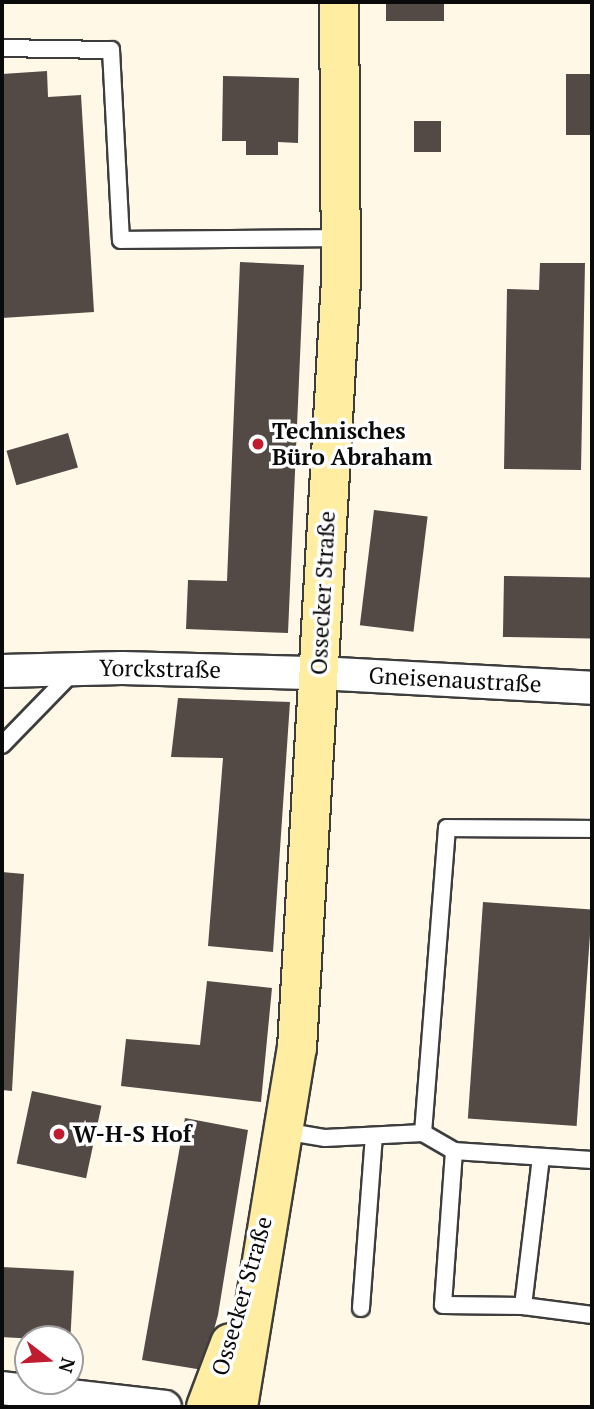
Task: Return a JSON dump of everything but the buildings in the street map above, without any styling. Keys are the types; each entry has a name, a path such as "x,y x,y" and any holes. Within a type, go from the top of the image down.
{"street":[{"name":"Ossecker Straße","path":"238,1407 297,1048 341,280 339,2"},
{"name":"Yorckstraße","path":"2,671 77,668 318,673"},
{"name":"Gneisenaustraße","path":"318,673 592,688"},
{"name":"Ossecker Straße","path":"206,1407 248,1284 273,1182"},
{"path":"2,1388 164,1407"}],"lane":[{"path":"2,48 111,50 121,240 339,238"},
{"path":"2,745 77,668"},
{"path":"424,1133 447,828 592,829"},
{"path":"282,1131 325,1138 424,1133 454,1152 592,1160"},
{"path":"360,1308 374,1136"},
{"path":"454,1152 443,1305 523,1306 592,1315"},
{"path":"523,1306 541,1158"}],"place":[{"name":"Technisches Büro Abraham","path":"258,444"},
{"name":"W-H-S Hof","path":"59,1134"}]}
